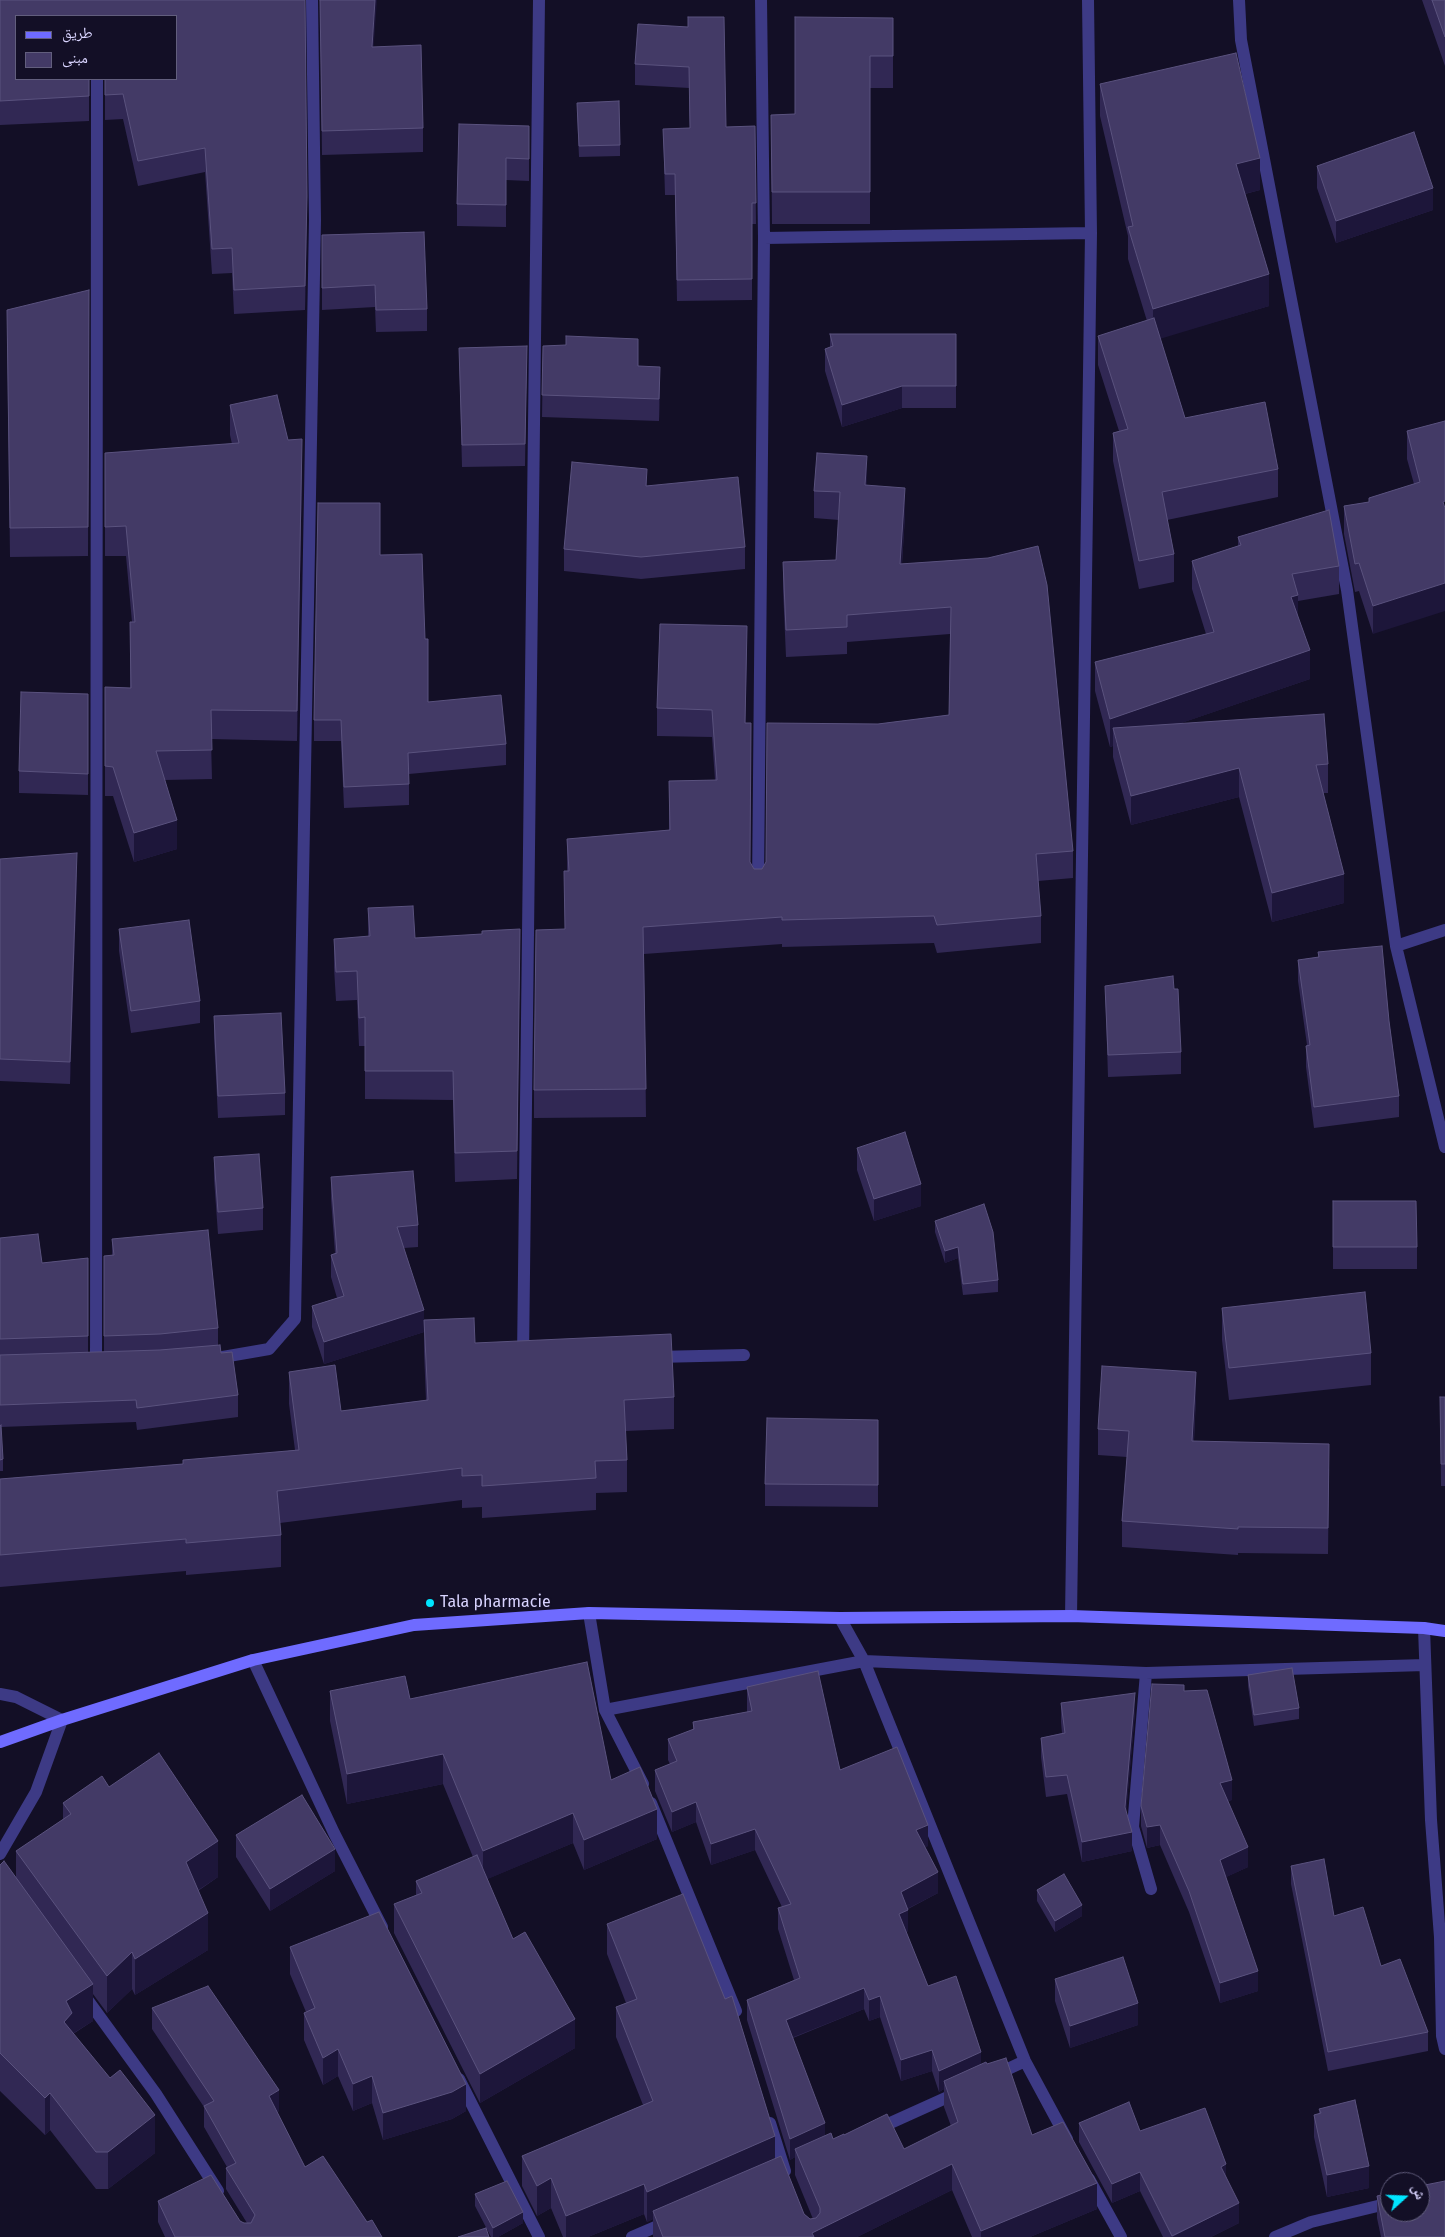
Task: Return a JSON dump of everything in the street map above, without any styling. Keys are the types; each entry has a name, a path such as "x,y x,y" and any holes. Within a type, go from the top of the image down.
{"main road":[{"path":"0,1742 62,1720 253,1660 414,1625 589,1612 840,1618 1071,1616 1424,1628 1445,1631"}],"street":[{"path":"206,1359 235,1357 269,1349 295,1318 315,230 312,0"},
{"path":"532,1359 523,1359 539,0"},
{"path":"758,889 764,238 761,0"},
{"path":"1071,1616 1091,233 1088,0"},
{"path":"1239,0 1243,49 1347,590 1396,946 1445,1147"},
{"path":"96,1366 97,80"},
{"path":"764,238 1091,233"},
{"path":"1396,946 1445,930"},
{"path":"648,1357 744,1355"},
{"path":"589,1612 605,1710 646,1790 732,1999 741,2026"},
{"path":"840,1618 864,1661 1025,2061 1075,2153"},
{"path":"1424,1628 1430,1820 1440,1936 1442,2036 1445,2049"},
{"path":"253,1660 334,1833 388,1938"},
{"path":"605,1710 864,1661 1146,1673 1425,1665"},
{"path":"1146,1673 1133,1826 1151,1889"},
{"path":"0,1694 16,1697 62,1720 36,1792 0,1854"},
{"path":"75,1982 156,2094 226,2203"},
{"path":"865,2135 1025,2061"},
{"path":"455,2070 539,2237"},
{"path":"766,2108 786,2173"},
{"path":"1084,2170 1121,2237"},
{"path":"1275,2237 1311,2222 1380,2206"},
{"path":"632,2237 677,2218"}],"building":[{"path":"0,0 305,0 307,196 305,286 234,290 232,248 212,249 205,148 138,161 123,94 105,95 105,80 178,80 178,15 15,15 15,80 89,80 89,96 0,101"},
{"path":"320,0 375,0 372,47 421,45 423,128 322,131"},
{"path":"1432,0 1445,0 1445,37"},
{"path":"688,17 724,17 726,127 755,126 756,203 752,203 752,279 677,280 675,174 665,174 663,129 690,128 689,67 635,64 638,24 688,27"},
{"path":"795,17 893,18 893,56 870,56 870,192 772,192 771,115 795,114"},
{"path":"1236,53 1260,158 1236,164 1269,274 1153,309 1128,227 1133,226 1100,84"},
{"path":"619,101 620,145 579,146 577,103"},
{"path":"459,124 529,126 529,159 506,158 506,205 457,204"},
{"path":"1414,132 1433,188 1336,221 1317,166"},
{"path":"424,232 427,309 376,310 375,285 322,288 322,235"},
{"path":"89,290 88,527 10,528 7,310"},
{"path":"1154,318 1185,418 1265,402 1278,469 1162,492 1174,554 1139,561 1113,433 1128,429 1098,336"},
{"path":"830,334 956,334 956,386 902,386 842,405 825,349 833,346"},
{"path":"566,336 638,339 638,366 660,367 659,399 542,395 543,346 566,345"},
{"path":"527,346 525,444 462,445 459,348"},
{"path":"277,395 288,440 302,439 297,711 211,710 212,750 156,751 177,820 134,833 113,767 105,766 105,687 131,688 130,622 135,622 126,526 105,527 105,453 239,443 230,405"},
{"path":"1445,421 1445,501 1443,502 1445,508 1445,583 1373,606 1359,563 1355,564 1344,506 1369,502 1369,498 1420,482 1407,431"},
{"path":"817,453 867,456 865,485 905,488 900,564 988,558 1038,546 1047,585 1073,851 1036,854 1041,916 937,925 934,916 782,920 782,917 643,927 646,1089 534,1090 536,930 565,929 564,871 569,871 567,839 670,830 669,781 717,780 712,710 657,708 660,624 747,626 745,723 751,723 750,862 754,869 762,869 766,862 767,723 878,724 949,715 951,607 847,615 847,627 786,630 783,562 836,560 840,492 814,491"},
{"path":"572,462 647,469 646,486 738,477 745,547 641,557 564,549"},
{"path":"318,503 380,503 380,555 422,554 425,639 428,639 428,702 501,695 506,744 408,753 409,784 344,787 341,720 314,720"},
{"path":"1329,510 1339,566 1292,574 1298,595 1291,597 1310,650 1110,719 1095,662 1214,632 1192,561 1241,545 1238,537"},
{"path":"21,692 88,694 88,774 19,771"},
{"path":"1324,714 1328,764 1316,765 1344,874 1272,893 1239,768 1131,796 1113,728"},
{"path":"77,853 70,1062 0,1059 0,859"},
{"path":"413,906 415,938 482,934 482,931 520,929 517,1151 455,1153 453,1071 365,1071 365,1017 359,1018 357,971 336,972 334,939 370,936 368,908"},
{"path":"189,920 200,1001 131,1011 119,929"},
{"path":"1382,946 1399,1096 1314,1107 1306,1046 1310,1045 1298,960 1319,957 1318,952"},
{"path":"1173,976 1174,989 1178,989 1181,1052 1108,1055 1105,986"},
{"path":"281,1013 285,1093 218,1096 214,1016"},
{"path":"905,1132 921,1184 874,1199 857,1148"},
{"path":"259,1154 263,1208 218,1212 214,1157"},
{"path":"413,1171 418,1225 397,1227 424,1310 324,1342 312,1306 344,1296 331,1255 337,1253 331,1177"},
{"path":"1333,1201 1416,1201 1417,1247 1333,1247"},
{"path":"984,1204 993,1232 998,1280 963,1284 958,1247 945,1251 935,1221"},
{"path":"208,1230 218,1328 160,1334 104,1336 104,1256 114,1255 112,1239"},
{"path":"38,1234 42,1263 88,1258 88,1336 0,1339 0,1238"},
{"path":"1365,1292 1371,1353 1229,1368 1222,1308"},
{"path":"474,1318 475,1343 671,1334 674,1397 624,1400 627,1460 595,1461 596,1478 482,1486 482,1475 462,1476 462,1468 277,1491 281,1535 186,1543 186,1539 0,1555 0,1479 183,1464 183,1460 299,1450 289,1372 335,1365 341,1411 428,1400 424,1320"},
{"path":"220,1345 221,1353 232,1352 238,1395 137,1408 136,1400 0,1405 0,1355 160,1350"},
{"path":"1102,1366 1196,1372 1192,1441 1329,1444 1328,1528 1238,1527 1238,1529 1122,1521 1129,1431 1098,1429"},
{"path":"1440,1397 1445,1397 1445,1464 1441,1464"},
{"path":"767,1418 878,1420 878,1485 765,1484"},
{"path":"0,1426 3,1459 0,1460"},
{"path":"587,1662 611,1780 640,1767 657,1809 584,1840 573,1813 483,1851 443,1754 347,1774 330,1691 405,1676 410,1699"},
{"path":"1292,1668 1299,1708 1254,1715 1248,1675"},
{"path":"818,1671 840,1770 897,1747 928,1825 916,1830 938,1872 901,1892 908,1910 899,1914 928,1986 956,1976 981,2052 939,2071 932,2050 901,2060 880,1996 869,2000 864,1988 786,2020 825,2123 790,2139 747,2000 800,1978 778,1908 791,1904 755,1829 711,1844 696,1802 672,1812 655,1770 677,1761 668,1739 694,1729 693,1722 752,1711 747,1687"},
{"path":"1152,1684 1184,1685 1184,1691 1207,1690 1232,1780 1220,1783 1248,1847 1220,1860 1258,1971 1220,1983 1189,1891 1160,1825 1147,1827 1141,1806"},
{"path":"1135,1693 1125,1807 1132,1832 1082,1842 1067,1775 1046,1777 1041,1738 1065,1733 1061,1703"},
{"path":"159,1753 218,1841 186,1862 208,1913 135,1959 132,1952 107,1976 16,1851 71,1814 63,1803 102,1776 109,1787"},
{"path":"302,1795 335,1849 270,1889 236,1835"},
{"path":"477,1855 513,1939 525,1932 575,2019 480,2074 394,1904 422,1893 416,1881"},
{"path":"1324,1859 1334,1916 1363,1907 1381,1966 1400,1959 1428,2032 1328,2052 1291,1866"},
{"path":"4,1861 93,1984 66,2001 72,2013 64,2022 110,2078 120,2070 155,2115 108,2152 96,2152 50,2093 45,2098 0,2053 0,1865"},
{"path":"1064,1874 1082,1905 1055,1921 1037,1890"},
{"path":"683,1894 725,1999 732,1996 775,2136 647,2192 644,2184 566,2216 551,2178 537,2186 522,2156 653,2101 616,2007 637,1999 607,1924"},
{"path":"379,1912 466,2084 452,2092 383,2113 372,2076 353,2084 338,2049 323,2058 304,2013 315,2008 290,1947"},
{"path":"1123,1957 1138,2003 1070,2026 1055,1979"},
{"path":"208,1986 279,2090 269,2096 305,2167 323,2156 367,2222 372,2220 382,2237 175,2237 158,2201 211,2175 240,2221 251,2223 255,2215 226,2168 236,2163 204,2106 214,2101 152,2008"},
{"path":"1006,2058 1032,2135 1063,2122 1097,2183 981,2231 952,2164 812,2233 814,2237 663,2237 653,2211 781,2156 804,2214 810,2219 816,2218 820,2213 820,2208 795,2149 831,2133 833,2139 844,2135 887,2114 904,2149 958,2122 944,2081 986,2062 987,2064"},
{"path":"1355,2100 1369,2166 1327,2175 1314,2115 1321,2113 1319,2109"},
{"path":"1129,2102 1140,2131 1205,2108 1226,2164 1221,2167 1239,2203 1172,2236 1140,2172 1112,2184 1079,2123"},
{"path":"507,2181 523,2212 493,2228 475,2194"},
{"path":"1445,2181 1445,2237 1385,2237 1382,2222 1430,2222 1430,2184"},
{"path":"1380,2195 1380,2211 1377,2196"},
{"path":"486,2228 489,2237 458,2237"}],"place":[{"name":"Tala pharmacie","path":"430,1603"}]}
